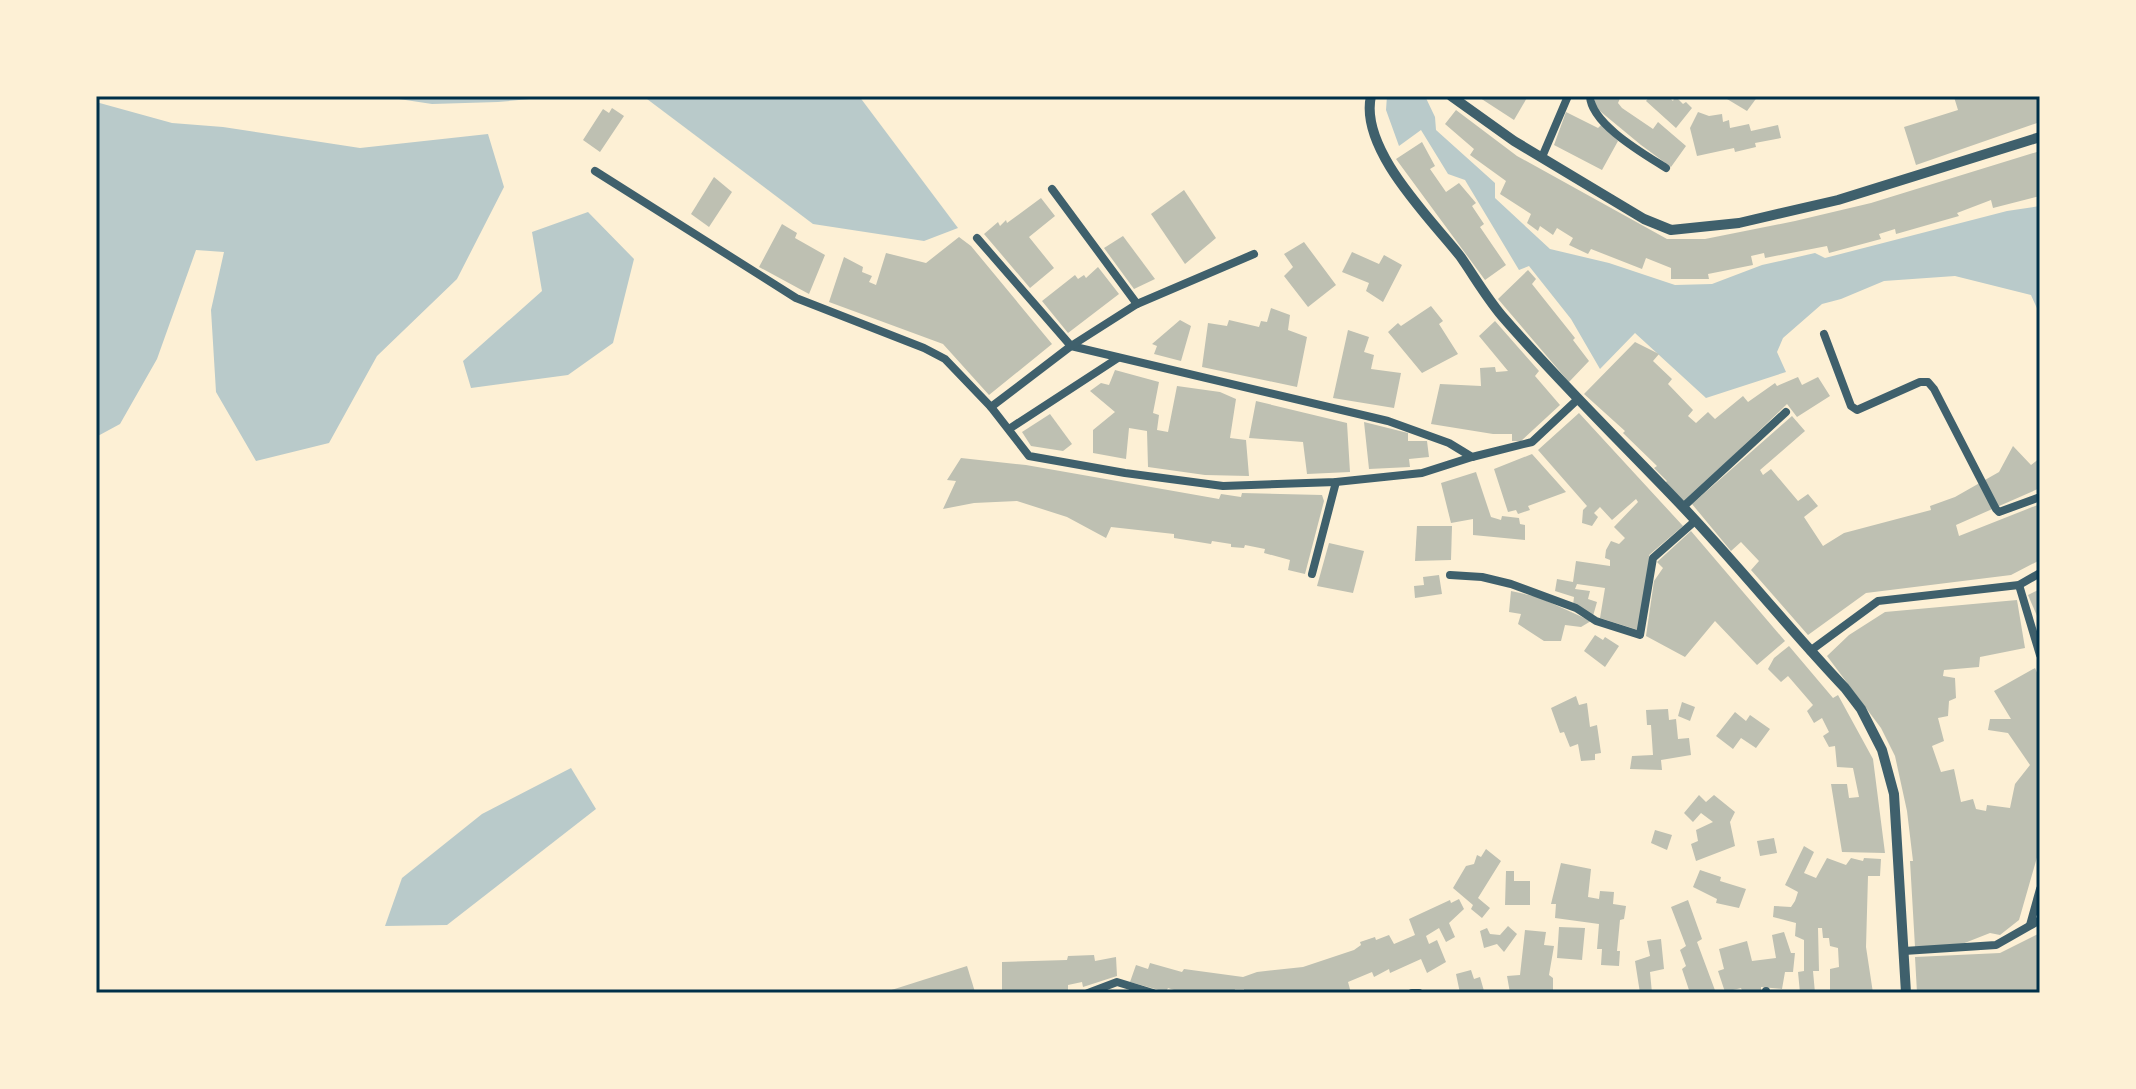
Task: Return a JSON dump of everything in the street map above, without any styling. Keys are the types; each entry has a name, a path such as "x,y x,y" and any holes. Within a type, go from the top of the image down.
{"street":[{"path":"1371,96 1368,107 1379,146 1399,181 1460,256 1500,313 1683,507 1861,709 1882,750 1894,794 1906,993"},
{"path":"1451,96 1514,141 1644,219 1671,230 1739,223 1838,200 2040,137"},
{"path":"1542,157 1568,96"},
{"path":"1590,96 1596,116 1666,168"},
{"path":"595,171 796,298 945,359 991,407 1029,456 1223,486 1336,482 1422,473 1532,442 1578,399"},
{"path":"1052,189 1137,304"},
{"path":"977,238 1071,346 1388,421 1449,443 1472,457"},
{"path":"991,407 1071,346 1137,304 1254,254"},
{"path":"1824,334 1851,406 1857,410 1920,382 1928,382 1996,509 2006,512 2040,497"},
{"path":"1009,429 1118,358"},
{"path":"1683,507 1786,412"},
{"path":"1312,574 1336,482"},
{"path":"1450,575 1482,577 1511,584 1576,608 1596,621 1640,635 1653,558 1695,521"},
{"path":"1810,651 1878,601 2019,585 2040,573"},
{"path":"2019,585 2040,655"},
{"path":"2030,925 2040,889"},
{"path":"1904,951 1996,945 2040,920"},
{"path":"1088,993 1117,982 1153,993"},
{"path":"1412,993 1419,993"}],"shaded area":[{"path":"379,96 562,96 432,104"},
{"path":"643,96 859,96 958,228 924,241 813,224"},
{"path":"1387,96 1425,96 1435,117 1436,130 1495,183 1495,198 1550,249 1609,263 1675,285 1712,284 1762,265 1815,253 1825,258 2007,211 2040,206 2040,315 2031,295 1955,276 1884,281 1822,304 1783,338 1777,352 1786,372 1706,398 1635,333 1600,369 1571,319 1529,266 1519,270 1465,180 1448,174 1421,130 1399,146 1386,110"},
{"path":"96,102 172,123 223,127 360,148 488,134 504,187 457,279 377,356 329,443 256,461 216,392 211,310 224,252 196,250 157,359 120,424 96,437"},
{"path":"588,212 634,259 613,343 568,375 471,388 463,361 542,291 532,232"},
{"path":"571,768 596,809 447,925 385,926 402,878 482,814"}],"building":[{"path":"1477,96 1528,96 1514,120"},
{"path":"1595,96 1621,96 1618,103 1622,108 1653,129 1658,122 1686,146 1671,167 1595,107"},
{"path":"1650,96 1668,96 1673,101 1675,96 1692,108 1676,128 1646,101"},
{"path":"1722,96 1758,96 1747,111"},
{"path":"2040,96 2040,122 1916,165 1904,127 1958,110 1954,97"},
{"path":"612,108 624,116 600,152 583,140 603,109 609,113"},
{"path":"1456,110 1517,156 1667,239 1705,239 1795,221 1871,203 2040,151 2040,196 1993,208 1991,200 1957,213 1959,216 1896,234 1895,229 1879,234 1881,239 1829,253 1827,246 1765,258 1764,253 1751,256 1753,265 1708,274 1709,279 1671,279 1671,268 1646,258 1642,269 1591,249 1588,254 1569,245 1573,238 1557,228 1553,235 1540,226 1538,231 1527,223 1531,214 1500,194 1506,181 1470,155 1474,149 1445,124"},
{"path":"1566,112 1598,128 1601,125 1618,141 1602,170 1554,145"},
{"path":"1698,112 1709,116 1722,114 1723,122 1729,120 1730,128 1749,124 1751,131 1778,125 1781,138 1755,143 1756,147 1735,152 1734,148 1697,156 1690,128"},
{"path":"1422,142 1435,166 1430,169 1446,192 1459,183 1476,203 1472,206 1484,224 1480,227 1506,265 1485,280 1396,159"},
{"path":"714,177 732,192 709,227 691,214"},
{"path":"1184,190 1216,238 1185,264 1151,214"},
{"path":"1041,198 1055,216 1029,237 1054,268 1030,288 984,234 998,222 1000,226 1006,220 1007,223"},
{"path":"782,224 797,233 795,238 825,255 809,294 759,267"},
{"path":"1123,236 1155,279 1134,289 1104,248"},
{"path":"959,237 971,246 1052,344 989,395 943,344 829,302 844,257 863,267 862,272 872,276 869,282 876,285 886,253 926,263"},
{"path":"1304,242 1336,285 1308,307 1284,276 1293,267 1284,254"},
{"path":"1352,252 1379,264 1384,255 1402,265 1383,302 1366,291 1369,283 1342,272"},
{"path":"1098,267 1119,294 1068,333 1042,301 1075,275 1078,279 1084,275 1086,278"},
{"path":"1528,270 1536,279 1532,284 1575,338 1573,340 1589,361 1569,382 1498,299"},
{"path":"1431,306 1443,321 1439,324 1458,354 1422,373 1388,332 1398,323 1401,326"},
{"path":"1271,308 1290,315 1288,330 1307,337 1297,387 1202,367 1208,323 1227,326 1229,320 1259,327 1261,321 1267,322"},
{"path":"1180,320 1191,326 1181,361 1154,354 1157,346 1152,344"},
{"path":"1495,321 1539,371 1535,376 1560,405 1521,441 1512,441 1512,434 1431,424 1440,384 1481,386 1480,368 1495,367 1496,372 1508,371 1479,336"},
{"path":"1348,330 1369,337 1364,352 1374,355 1371,369 1401,373 1394,408 1333,398"},
{"path":"1635,342 1659,354 1653,361 1672,379 1668,384 1693,410 1688,416 1696,423 1708,412 1715,419 1743,396 1748,402 1775,383 1777,386 1798,377 1802,385 1818,377 1830,396 1797,417 1787,404 1685,502 1665,483 1667,481 1654,468 1657,466 1623,433 1625,431 1584,394"},
{"path":"1115,370 1159,382 1153,413 1159,415 1157,430 1168,432 1177,386 1220,392 1236,399 1230,438 1246,440 1249,476 1205,475 1148,467 1147,431 1129,428 1126,459 1093,453 1093,430 1115,412 1090,391 1101,383 1109,385"},
{"path":"1256,401 1347,423 1350,472 1307,474 1303,442 1249,438"},
{"path":"1579,413 1683,526 1649,555 1638,630 1600,618 1605,588 1577,584 1575,589 1590,591 1588,599 1597,602 1593,616 1573,605 1574,597 1555,591 1557,579 1573,582 1576,561 1610,566 1610,560 1605,558 1606,550 1611,541 1619,544 1625,538 1614,527 1638,502 1636,499 1612,520 1600,507 1594,513 1598,517 1592,526 1582,523 1583,510 1587,506 1538,450"},
{"path":"1050,414 1072,444 1063,451 1031,446 1022,432"},
{"path":"1792,416 1805,431 1760,470 1763,475 1771,469 1798,501 1808,494 1818,506 1804,517 1823,546 1844,533 1931,510 1930,506 1955,497 1999,472 2013,446 2031,465 2040,458 2040,488 1956,525 1959,536 2040,504 2040,560 2011,575 1866,593 1808,635 1751,570 1759,561 1741,542 1731,551 1692,504"},
{"path":"1364,422 1408,433 1408,441 1427,441 1429,457 1409,459 1410,467 1369,469"},
{"path":"1532,454 1566,492 1528,506 1530,510 1518,514 1516,510 1508,512 1494,469"},
{"path":"961,458 1026,465 1219,499 1221,494 1241,497 1242,493 1322,495 1324,501 1305,574 1288,570 1290,560 1264,553 1265,549 1245,545 1244,548 1231,547 1231,544 1212,541 1211,544 1174,538 1174,534 1111,527 1106,538 1067,517 1017,501 974,503 943,509 956,481 947,480"},
{"path":"1476,472 1491,517 1501,520 1502,516 1519,518 1520,524 1525,525 1525,540 1473,535 1473,519 1451,523 1441,483"},
{"path":"1417,526 1452,526 1451,560 1415,561"},
{"path":"1691,531 1785,641 1757,665 1715,621 1685,657 1646,636 1654,581 1663,568 1657,562"},
{"path":"1329,543 1364,551 1353,593 1317,586"},
{"path":"1439,575 1442,594 1415,598 1414,586 1424,585 1423,577"},
{"path":"2040,589 2040,623 2028,595"},
{"path":"1511,591 1538,597 1591,621 1581,627 1565,625 1561,641 1544,641 1518,624 1521,614 1509,612"},
{"path":"2017,600 2025,648 1980,657 1979,667 1944,670 1943,676 1955,678 1956,698 1949,701 1948,716 1938,718 1944,741 1932,746 1941,772 1954,769 1961,802 1973,799 1976,809 1986,811 1987,805 2010,808 2015,784 2030,765 2008,733 1988,730 1990,719 2011,719 1994,691 2035,668 2040,679 2040,847 2019,920 2000,935 1990,933 1957,946 1915,947 1910,861 1913,861 1907,811 1895,756 1881,728 1827,656 1849,635 1885,612"},
{"path":"1595,635 1619,646 1605,667 1584,651"},
{"path":"1789,646 1833,698 1838,695 1873,759 1885,853 1842,852 1831,784 1847,784 1849,798 1859,797 1853,768 1837,767 1835,746 1829,747 1823,736 1829,732 1822,718 1814,723 1807,711 1813,705 1788,676 1781,682 1768,669 1774,658"},
{"path":"1576,696 1579,705 1587,703 1590,727 1597,725 1601,753 1595,754 1595,760 1581,761 1578,744 1570,747 1564,732 1560,733 1551,708"},
{"path":"1682,702 1695,707 1690,721 1678,716"},
{"path":"1668,709 1669,720 1676,719 1678,739 1689,738 1691,755 1661,760 1662,770 1630,769 1632,756 1653,755 1651,725 1647,725 1646,710"},
{"path":"1735,712 1746,721 1750,715 1770,729 1756,748 1741,738 1733,749 1716,736"},
{"path":"1699,795 1706,802 1714,795 1735,812 1730,822 1735,846 1696,861 1691,844 1698,841 1696,830 1713,822 1701,813 1693,822 1684,813"},
{"path":"1655,830 1672,835 1667,850 1651,843"},
{"path":"1774,838 1777,853 1760,856 1757,841"},
{"path":"1804,846 1814,852 1804,873 1816,878 1827,858 1846,865 1851,858 1863,861 1864,858 1881,859 1880,876 1868,876 1866,947 1873,993 1830,993 1830,969 1839,967 1838,948 1830,946 1829,938 1823,938 1822,928 1818,928 1819,971 1813,971 1815,993 1800,993 1798,972 1804,971 1804,940 1795,936 1796,923 1773,917 1774,906 1791,907 1795,901 1798,892 1785,885"},
{"path":"1486,849 1501,861 1478,898 1490,908 1482,918 1471,909 1473,905 1453,888 1466,866 1474,864 1477,855 1481,857"},
{"path":"1561,863 1591,869 1588,897 1599,899 1600,891 1614,892 1613,904 1626,906 1624,919 1620,920 1619,966 1601,965 1602,949 1597,949 1599,924 1555,918 1556,904 1551,904"},
{"path":"1700,870 1721,877 1720,881 1746,889 1739,908 1716,903 1717,899 1693,887"},
{"path":"1506,871 1514,871 1514,881 1530,881 1530,905 1505,905"},
{"path":"1459,899 1464,909 1449,923 1455,937 1446,942 1439,928 1426,936 1429,944 1437,940 1446,962 1427,973 1421,959 1390,973 1389,969 1374,977 1372,972 1348,982 1351,993 1244,993 1244,989 1235,989 1234,993 1183,993 1168,988 1166,992 1130,982 1136,965 1148,969 1150,963 1182,972 1184,969 1243,977 1257,972 1303,967 1354,950 1361,945 1360,942 1375,937 1376,940 1389,935 1394,944 1415,935 1409,919 1450,900 1451,903"},
{"path":"1688,900 1702,939 1697,942 1716,993 1690,993 1682,969 1686,966 1680,950 1686,946 1671,907"},
{"path":"1508,926 1517,934 1504,952 1497,944 1484,948 1480,931 1487,928 1490,934 1500,935"},
{"path":"1559,927 1585,928 1582,960 1557,958"},
{"path":"1525,930 1546,932 1544,945 1554,946 1549,975 1553,978 1553,993 1510,993 1507,976 1520,975"},
{"path":"1784,932 1791,953 1795,953 1793,972 1785,972 1782,989 1761,987 1761,993 1743,993 1741,988 1725,992 1718,971 1724,969 1719,949 1747,941 1752,961 1776,958 1772,935"},
{"path":"2040,933 2040,993 1917,993 1915,957 2000,953"},
{"path":"1661,939 1664,969 1650,972 1652,993 1640,993 1635,961 1650,956 1647,941"},
{"path":"1094,955 1095,961 1116,957 1117,976 1083,987 1082,982 1068,985 1068,993 1002,993 1002,962 1067,960 1068,956"},
{"path":"967,966 973,993 882,993"},
{"path":"1471,970 1474,979 1480,977 1484,991 1460,993 1456,974"}]}
